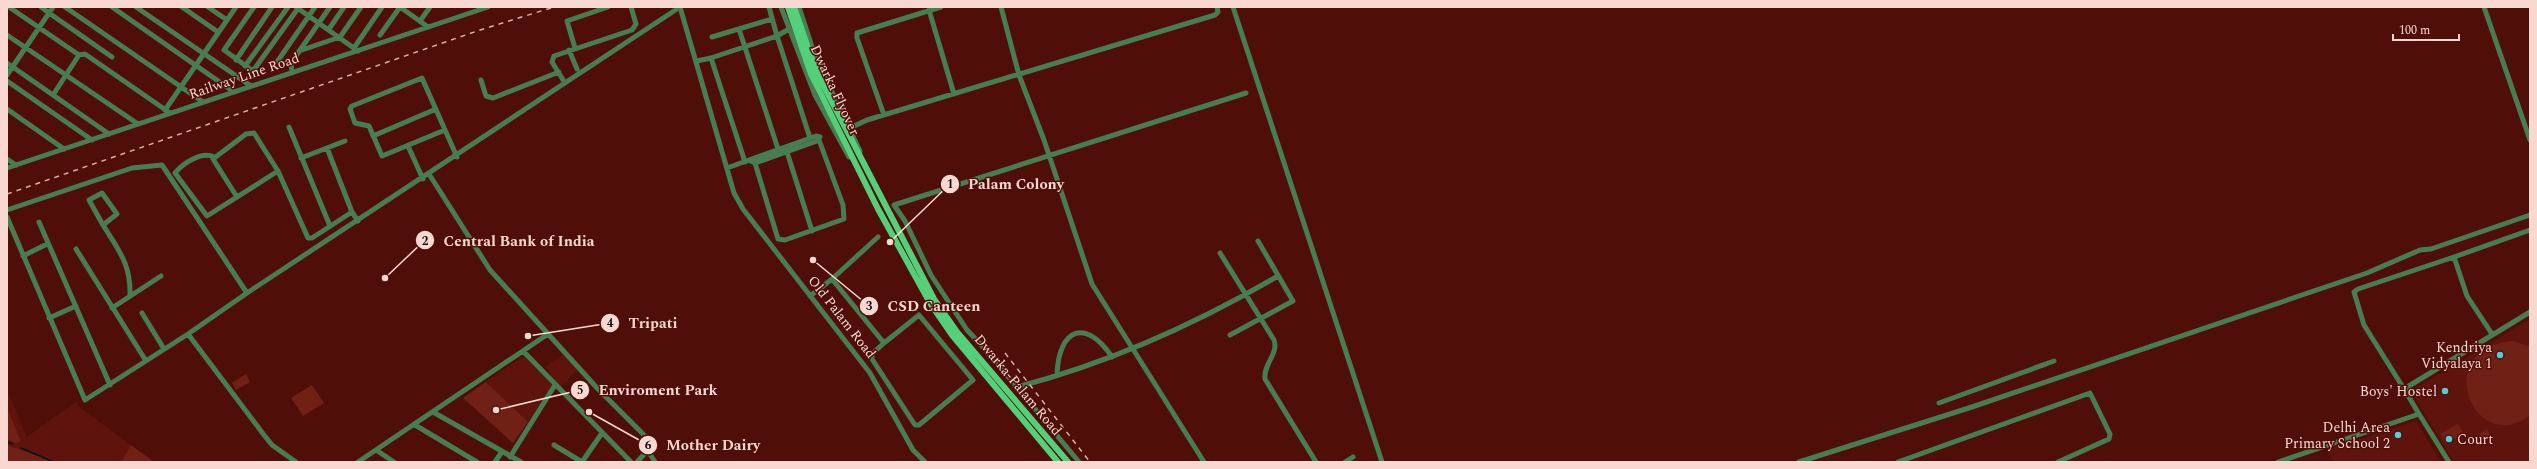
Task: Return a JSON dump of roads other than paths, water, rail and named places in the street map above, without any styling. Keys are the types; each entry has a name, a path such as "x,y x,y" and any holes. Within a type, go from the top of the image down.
{"main road":[{"name":"Dwarka Flyover","path":"788,7 811,74 857,160 870,177"},
{"name":"Dwarka Flyover","path":"794,7 816,71 857,160 864,181"},
{"name":"Dwarka-Palam Road","path":"870,177 934,299 957,332 1068,462"},
{"name":"Dwarka-Palam Road","path":"864,181 930,303 952,335 1058,462"}],"street":[{"path":"10,7 79,55 84,54 168,112 181,87 227,20 233,8"},
{"path":"41,7 112,57"},
{"path":"7,75 53,7"},
{"path":"65,7 203,102"},
{"path":"112,7 196,64 234,92"},
{"path":"136,7 251,86"},
{"path":"182,7 218,32"},
{"path":"208,7 227,20"},
{"path":"254,7 224,50 236,60 254,71 298,7 356,49 382,7"},
{"path":"236,60 272,7"},
{"path":"245,66 288,7"},
{"path":"277,62 315,7"},
{"path":"292,73 290,64 330,7"},
{"path":"329,29 344,7"},
{"path":"298,51 340,38 361,7"},
{"path":"380,35 400,7 428,27"},
{"path":"420,21 430,7"},
{"name":"Railway Line Road","path":"7,168 138,124 168,112 292,73 356,49 428,27 476,9 488,7"},
{"path":"575,48 567,21 608,7"},
{"path":"565,83 552,59 555,55 632,30 635,21 631,7"},
{"path":"7,217 84,400 110,385 188,334 247,293 423,179 680,7"},
{"name":"Old Palam Road","path":"680,7 697,61 734,193 743,208 870,373 913,450 925,462"},
{"path":"769,7 810,138"},
{"path":"781,7 815,95 864,181"},
{"path":"799,7 815,56 850,128 870,177"},
{"path":"884,115 857,38 857,33 941,7"},
{"path":"1001,7 1019,75 1049,155 1092,284 1204,462"},
{"path":"850,128 884,115 1215,15 1218,12 1217,7"},
{"path":"1233,7 1382,462"},
{"path":"2484,7 2530,140"},
{"path":"929,10 954,94"},
{"path":"712,37 772,19"},
{"path":"738,29 778,148"},
{"path":"697,61 712,58 777,36 789,29"},
{"path":"7,35 138,124"},
{"path":"569,50 577,70"},
{"path":"53,94 79,55"},
{"path":"712,58 778,239 785,240 844,219 845,213 818,140 818,135 754,157 750,162"},
{"path":"7,62 109,134"},
{"path":"481,80 486,96 492,98 559,72"},
{"path":"445,130 382,156 367,124 359,125 354,121 350,111 352,106 421,77 457,156"},
{"path":"7,81 92,140"},
{"path":"1079,462 1017,387 967,330 948,304 930,275 905,221 894,205 1246,93"},
{"path":"7,109 64,149"},
{"path":"373,136 436,109"},
{"path":"289,127 330,226"},
{"path":"214,157 246,134 254,132 278,171 308,238 312,238 352,212"},
{"path":"727,168 787,152 818,140"},
{"path":"301,158 345,141"},
{"path":"408,146 423,179"},
{"path":"327,148 352,212 358,221"},
{"path":"787,152 812,231"},
{"path":"214,157 207,154 201,155 176,171 176,174 206,216 212,214 278,171"},
{"path":"214,157 214,162 237,197"},
{"path":"7,158 16,165"},
{"path":"7,210 132,168 162,165 247,293"},
{"path":"429,174 490,270 598,389 649,439 651,443 648,451 637,462"},
{"path":"102,225 117,214 102,192 89,200 102,225 127,264 131,280 130,296"},
{"path":"1799,462 1975,406 2367,273 2420,250 2431,249 2530,215"},
{"path":"39,222 47,244 110,385"},
{"path":"2449,462 2364,325 2354,292 2358,289 2530,230"},
{"path":"810,296 832,279 878,237"},
{"path":"1230,335 1261,316 1293,301 1258,241"},
{"path":"23,256 47,244"},
{"path":"76,249 146,361"},
{"path":"1220,253 1261,316 1276,345 1266,367 1265,379 1316,462"},
{"path":"2454,257 2467,296 2492,334"},
{"path":"112,308 161,276"},
{"path":"1017,387 1133,350 1247,294 1278,276"},
{"path":"832,279 884,343"},
{"path":"49,318 76,306"},
{"path":"2404,389 2530,312"},
{"path":"142,313 164,349"},
{"path":"919,315 973,380 920,425 915,426 872,359 872,354 884,343 919,315"},
{"path":"1057,374 1061,348 1068,338 1075,334 1083,333 1098,340 1112,357"},
{"path":"188,334 264,435 276,448 296,462"},
{"path":"358,462 548,334"},
{"path":"523,351 548,379 631,462"},
{"path":"1939,402 2054,361"},
{"path":"510,456 555,385"},
{"path":"1898,462 2090,393 2110,434 2109,438 2058,462"},
{"path":"432,412 501,453 521,462"},
{"path":"2278,462 2419,414"},
{"path":"415,425 477,462"},
{"path":"554,445 582,462 602,433"},
{"path":"376,450 394,462"},
{"path":"648,451 655,462"},
{"path":"495,462 501,453"},
{"path":"1345,462 1353,457"}],"waterway":[{"path":"7,442 13,444"},
{"path":"21,448 54,462"}],"railway":[{"path":"7,194 480,30 554,7"},
{"path":"1005,353 1090,462"}],"place":[{"name":"Palam Colony","path":"890,242"},
{"name":"CSD Canteen","path":"813,260"},
{"name":"Central Bank of India","path":"385,278"},
{"name":"Tripati","path":"528,336"},
{"name":"Kendriya Vidyalaya 1","path":"2500,355"},
{"name":"Boys' Hostel","path":"2445,391"},
{"name":"Enviroment Park","path":"496,410"},
{"name":"Mother Dairy","path":"589,412"},
{"name":"Delhi Area Primary School 2","path":"2398,435"},
{"name":"Court","path":"2449,439"}]}
